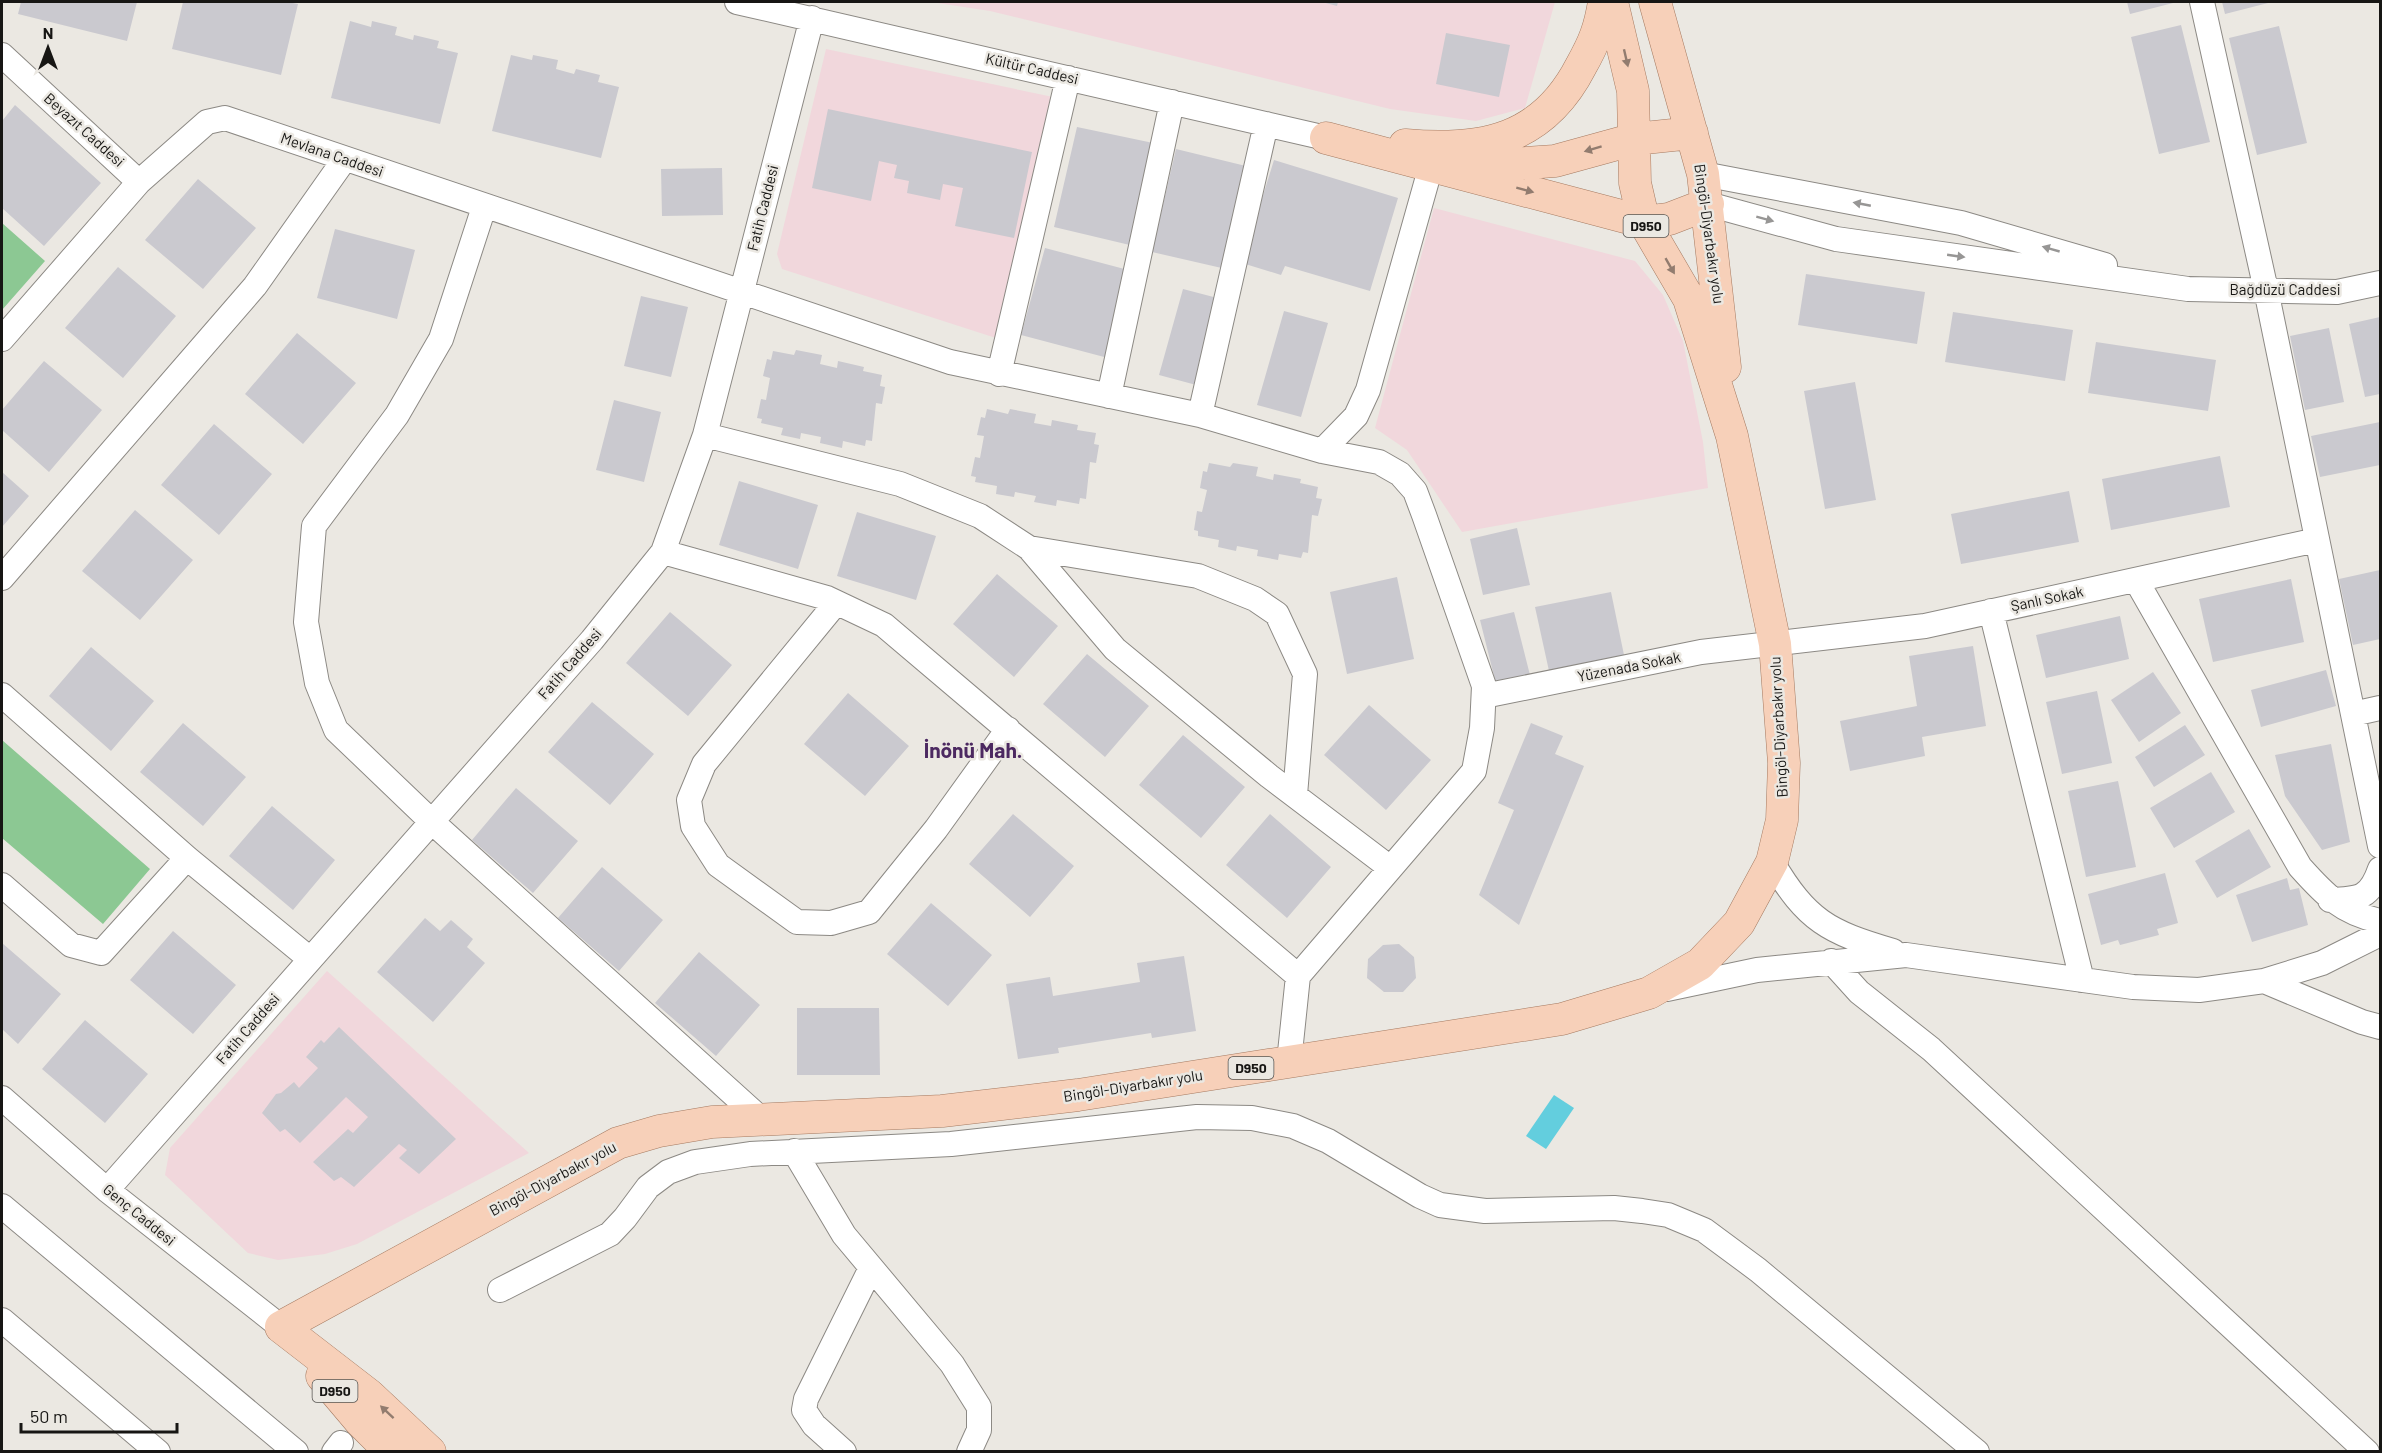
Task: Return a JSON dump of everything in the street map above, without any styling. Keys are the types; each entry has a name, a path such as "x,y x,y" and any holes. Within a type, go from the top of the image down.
{"main road":[{"path":"1326,138 1440,148 1474,144 1513,135 1536,123 1553,110 1578,72 1600,31 1604,2"},
{"name":"Bingöl-Diyarbakır yolu","path":"281,1327 618,1143 659,1131 712,1122 942,1111 1078,1095 1563,1019 1650,993 1700,964 1739,923 1772,862 1782,820 1784,763 1775,644 1732,436 1689,299 1644,222 1635,183 1633,91 1612,2"},
{"name":"Bingöl-Diyarbakır yolu","path":"1655,2 1703,174 1732,436"},
{"path":"1326,138 1512,164 1555,161 1635,139 1692,134"},
{"path":"1326,138 1644,222 1669,219 1708,204"},
{"path":"281,1327 369,1395 430,1452"},
{"name":"D950","path":"281,1327 360,1421 391,1452"}],"street":[{"name":"Kültür Caddesi","path":"737,2 1326,138"},
{"path":"2202,2 2266,290 2380,846"},
{"name":"Fatih Caddesi","path":"106,1190 592,640 663,552 705,435 812,18"},
{"name":"Beyazıt Caddesi","path":"2,55 140,182"},
{"path":"999,374 1068,78"},
{"path":"1109,396 1172,102"},
{"name":"Mevlana Caddesi","path":"2,339 140,182 207,122 225,118 940,359 999,374 1200,415 1322,452 1380,462 1400,474 1414,491 1484,686 1482,728 1474,771 1389,867 1299,976"},
{"path":"1200,415 1266,124"},
{"path":"2,578 255,286 344,160"},
{"path":"1322,452 1356,416 1368,390 1431,165"},
{"path":"1703,174 1961,223 2188,289"},
{"path":"1708,204 1836,238 2188,289"},
{"path":"484,207 441,339 398,415 314,526 306,622 317,683 336,730 431,821 761,1119"},
{"name":"Bağdüzü Caddesi","path":"2188,289 2337,292 2380,283"},
{"path":"705,435 900,484 980,516 1029,548 1115,649 1295,795 1389,867"},
{"name":"Şanlı Sokak","path":"1775,644 1925,626 2317,540"},
{"path":"1029,548 1198,576 1255,599 1277,614 1305,674 1295,795"},
{"path":"663,552 836,603 884,625 1299,976 1289,1062"},
{"path":"2136,580 2300,867 2330,900 2361,917 2380,921"},
{"path":"836,603 704,765 689,800 693,826 718,865 797,922 831,923 869,912 936,829 1008,729"},
{"path":"1991,611 2082,980"},
{"name":"Yüzenada Sokak","path":"1484,696 1701,652 1775,644"},
{"path":"2,695 187,858 310,959"},
{"path":"2353,714 2380,708"},
{"path":"2,885 71,945 100,953 187,858"},
{"path":"1772,862 1791,894 1821,923 1854,939 1906,955 2133,987 2199,990 2264,981 2322,963 2380,934"},
{"path":"2330,900 2355,899 2373,888 2380,869"},
{"path":"1650,993 1757,970 1906,955"},
{"path":"1831,961 1859,992 1931,1049 2367,1452"},
{"path":"2264,981 2362,1022 2380,1027"},
{"name":"Genç Caddesi","path":"2,1098 106,1190 281,1327"},
{"path":"500,1290 610,1234 648,1188 668,1172 695,1162 794,1151 951,1144 1197,1117 1252,1118 1293,1126 1328,1140 1420,1196 1440,1205 1485,1212 1614,1208 1668,1215 1704,1230 1758,1270 1977,1452"},
{"path":"794,1151 844,1235 952,1364 979,1407 979,1430 969,1452"},
{"path":"2,1207 296,1452"},
{"path":"844,1452 814,1425 804,1410 806,1399 871,1268"},
{"path":"2,1320 158,1452"}],"shaded area":[{"path":"931,2 1555,2 1525,108 1476,121 1390,109 990,11"},
{"path":"826,49 1053,97 999,339 782,269 777,254"},
{"path":"1434,208 1635,261 1663,295 1683,341 1703,442 1708,488 1462,532 1407,450 1375,428"},
{"path":"327,971 529,1153 357,1244 325,1254 278,1260 248,1253 165,1175 170,1148"}],"green space":[{"path":"2,223 45,261 2,310"},
{"path":"2,740 150,869 103,924 2,838"}],"water":[{"path":"1554,1095 1574,1108 1546,1149 1526,1136"}],"building":[{"path":"21,2 137,2 127,41 18,14"},
{"path":"183,2 287,2 298,4 281,75 172,49"},
{"path":"1322,2 1338,2 1337,6"},
{"path":"2127,2 2177,2 2130,14"},
{"path":"2222,2 2272,2 2225,14"},
{"path":"350,21 371,27 372,21 397,27 395,35 413,40 414,35 439,41 437,48 458,53 440,124 331,98"},
{"path":"2181,25 2210,142 2159,154 2131,37"},
{"path":"2279,26 2307,143 2257,155 2229,38"},
{"path":"1446,33 1510,45 1499,97 1436,84"},
{"path":"511,55 532,60 533,55 558,60 556,69 574,74 576,69 600,75 598,82 619,87 601,158 492,131"},
{"path":"15,105 101,183 44,246 2,208 2,121"},
{"path":"828,109 1032,152 1014,238 955,226 963,188 943,184 940,200 907,193 909,181 894,178 897,165 879,161 871,201 812,188"},
{"path":"1077,127 1158,144 1134,246 1054,227"},
{"path":"1176,149 1250,167 1226,269 1152,252"},
{"path":"1274,160 1398,198 1370,291 1285,266 1281,275 1242,263"},
{"path":"722,168 723,215 662,216 661,169"},
{"path":"198,179 256,228 203,289 145,240"},
{"path":"335,229 415,250 397,319 317,298"},
{"path":"1045,248 1132,271 1108,358 1021,335"},
{"path":"118,267 176,316 123,378 65,328"},
{"path":"1806,274 1925,292 1917,344 1798,325"},
{"path":"1183,289 1225,300 1200,386 1159,375"},
{"path":"641,296 688,307 671,377 624,366"},
{"path":"1284,311 1328,323 1301,417 1257,405"},
{"path":"1953,312 2073,330 2065,381 1945,362"},
{"path":"2380,317 2380,394 2365,397 2349,324"},
{"path":"2329,328 2344,402 2305,410 2290,336"},
{"path":"297,333 356,383 303,444 245,394"},
{"path":"2096,342 2216,360 2208,411 2088,393"},
{"path":"796,350 822,355 820,364 837,368 838,361 864,367 863,371 882,375 880,386 885,387 882,404 876,403 872,441 866,440 865,446 843,441 842,448 820,443 821,437 801,433 800,439 781,435 783,428 761,423 762,419 757,418 761,399 766,400 770,378 763,376 767,359 771,360 773,351 794,355"},
{"path":"44,361 102,410 49,472 2,430 2,410"},
{"path":"1855,382 1876,500 1825,509 1804,391"},
{"path":"614,400 661,412 644,482 596,470"},
{"path":"987,409 1008,414 1010,409 1036,414 1034,423 1051,426 1052,420 1078,425 1077,430 1096,433 1094,444 1099,445 1096,463 1090,462 1086,499 1080,498 1079,504 1057,500 1056,506 1034,502 1036,496 1015,492 1014,497 996,494 997,486 975,482 976,477 971,476 975,457 980,458 984,436 977,435 981,417 985,418"},
{"path":"2380,422 2380,465 2320,477 2311,436"},
{"path":"214,424 272,474 219,535 161,485"},
{"path":"2220,456 2230,507 2111,530 2102,479"},
{"path":"1209,463 1230,467 1233,463 1258,467 1256,476 1273,480 1274,474 1301,479 1300,483 1318,487 1316,498 1322,499 1318,516 1312,515 1308,553 1303,552 1301,558 1279,554 1278,560 1257,556 1258,550 1237,546 1236,551 1218,547 1219,540 1198,536 1198,531 1194,530 1197,511 1202,512 1207,490 1200,488 1203,471 1207,472"},
{"path":"2,472 29,496 2,527"},
{"path":"739,481 818,505 798,569 719,545"},
{"path":"2069,491 2079,542 1961,564 1951,514"},
{"path":"135,510 193,560 140,620 82,571"},
{"path":"857,512 936,536 916,600 837,576"},
{"path":"1517,528 1530,585 1483,595 1470,539"},
{"path":"2380,570 2380,639 2353,645 2339,579"},
{"path":"997,574 1058,626 1014,677 953,624"},
{"path":"1397,577 1414,659 1347,674 1330,592"},
{"path":"2291,579 2304,642 2213,662 2199,599"},
{"path":"1611,592 1624,655 1549,671 1535,607"},
{"path":"670,612 732,665 688,716 626,663"},
{"path":"1514,612 1530,675 1496,684 1480,620"},
{"path":"2120,616 2129,659 2046,678 2036,635"},
{"path":"1973,646 1986,726 1922,737 1925,756 1850,771 1840,721 1917,706 1909,656"},
{"path":"91,647 154,701 111,751 49,696"},
{"path":"1087,654 1149,706 1105,757 1043,704"},
{"path":"2326,670 2336,706 2261,727 2251,690"},
{"path":"2153,672 2181,713 2139,742 2111,700"},
{"path":"2097,691 2112,763 2062,774 2046,702"},
{"path":"848,693 909,746 865,796 804,744"},
{"path":"592,702 654,754 610,805 548,752"},
{"path":"1369,705 1431,760 1386,810 1324,755"},
{"path":"183,723 246,777 203,826 140,772"},
{"path":"1531,723 1563,736 1555,754 1584,766 1519,925 1479,895 1514,810 1498,803"},
{"path":"2185,725 2205,755 2154,787 2135,757"},
{"path":"1183,735 1245,787 1201,838 1139,785"},
{"path":"2331,744 2350,842 2322,850 2285,796 2275,755"},
{"path":"2211,772 2235,812 2174,848 2150,808"},
{"path":"2118,781 2136,867 2086,877 2068,791"},
{"path":"516,788 578,841 533,893 472,840"},
{"path":"272,806 335,860 293,910 229,856"},
{"path":"1013,814 1074,866 1030,917 969,864"},
{"path":"1270,814 1331,867 1287,918 1226,865"},
{"path":"2249,829 2271,867 2217,898 2195,861"},
{"path":"602,867 663,920 619,971 558,918"},
{"path":"2165,873 2178,923 2157,929 2159,935 2120,945 2118,940 2101,945 2088,894"},
{"path":"2287,878 2290,890 2299,888 2308,925 2252,942 2236,895"},
{"path":"931,903 992,955 948,1006 887,954"},
{"path":"425,918 440,931 451,920 473,939 467,947 485,963 433,1022 377,972"},
{"path":"173,931 236,985 193,1034 130,980"},
{"path":"2,943 61,994 18,1044 2,1029"},
{"path":"1399,944 1414,957 1416,978 1403,992 1384,992 1367,978 1368,959 1383,945"},
{"path":"699,952 760,1005 716,1056 655,1003"},
{"path":"1184,956 1196,1031 1152,1038 1151,1033 1058,1048 1059,1053 1018,1059 1006,984 1050,977 1053,996 1140,982 1137,963"},
{"path":"797,1008 879,1008 880,1075 797,1075"},
{"path":"85,1020 148,1074 105,1123 42,1069"},
{"path":"339,1027 456,1139 419,1174 399,1158 407,1150 399,1144 354,1187 341,1177 334,1181 313,1162 348,1129 353,1133 368,1117 346,1097 300,1143 285,1129 280,1132 262,1113 276,1094 281,1093 294,1082 299,1088 318,1068 306,1057 321,1040 324,1043"}],"district":[{"name":"İnönü Mah.","path":"973,751"}]}
